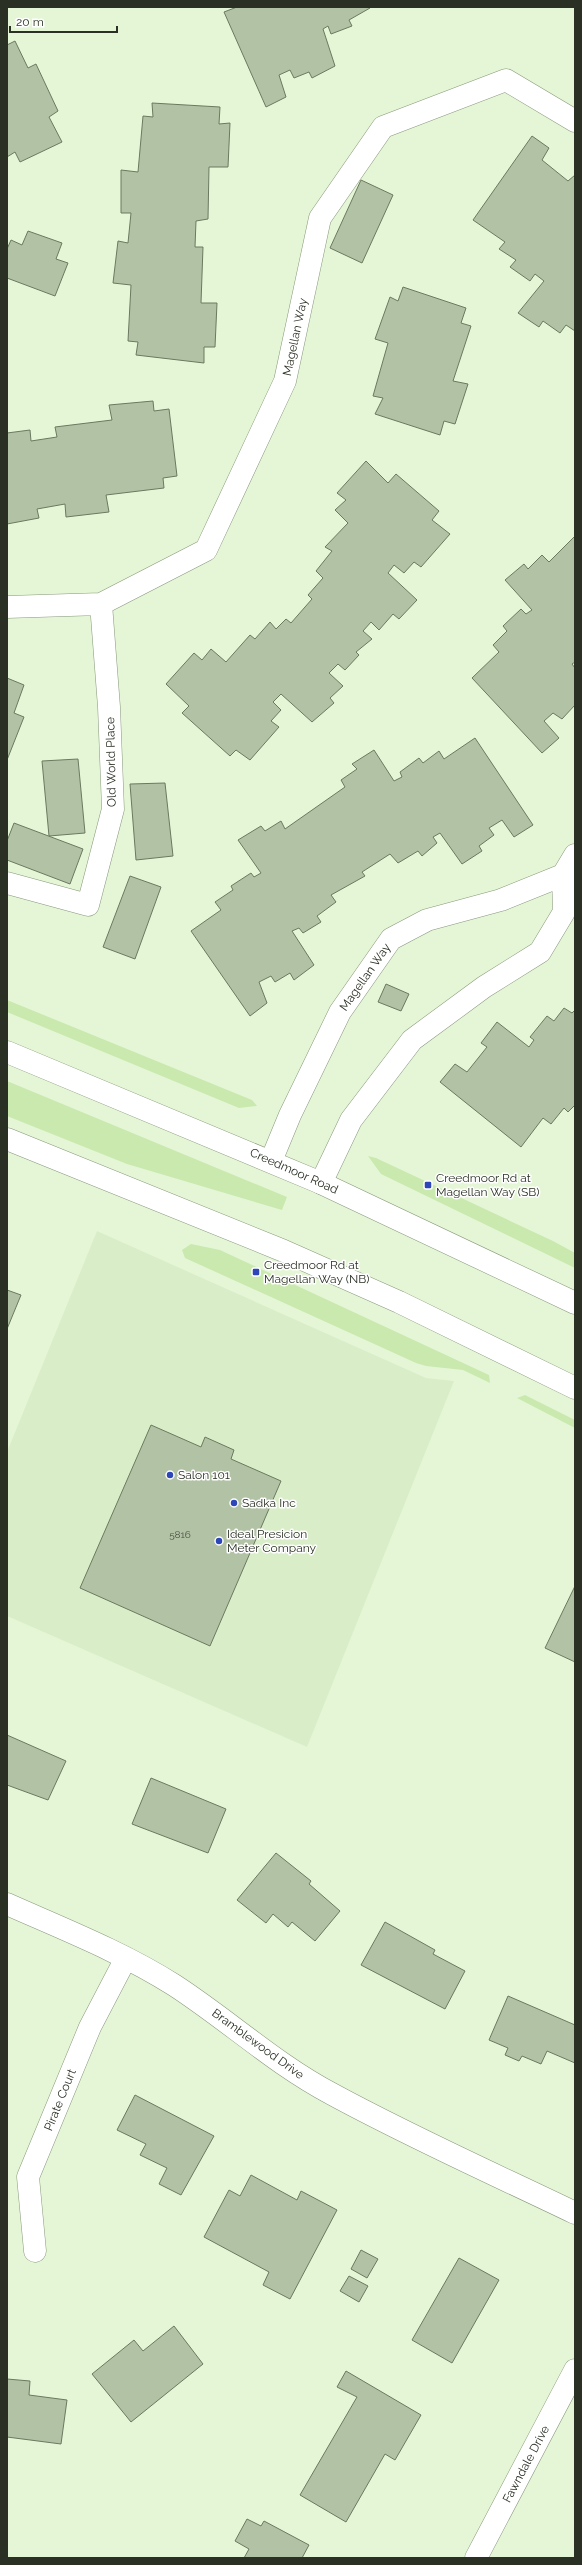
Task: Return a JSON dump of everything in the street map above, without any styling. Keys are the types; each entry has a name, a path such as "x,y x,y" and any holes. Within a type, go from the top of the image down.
{"street":[{"name":"Magellan Way","path":"7,608 101,604 206,550 285,381 320,218 383,127 506,80 575,121"},
{"name":"Old World Place","path":"7,883 88,904 113,809 109,707 101,604"},
{"path":"321,1182 351,1120 412,1040 484,987 540,952 564,912 563,875 575,855"},
{"name":"Magellan Way","path":"271,1161 290,1115 340,1012 391,940 427,920 501,900 563,875"},
{"name":"Creedmoor Road","path":"7,1052 321,1182 575,1303"},
{"path":"7,1139 284,1251 399,1302 575,1388"},
{"name":"Bramblewood Drive","path":"7,1904 126,1958 214,2011 281,2063 331,2094 575,2213"},
{"name":"Pirate Court","path":"35,2251 28,2177 90,2027 126,1958"},
{"name":"Fawndale Drive","path":"476,2558 575,2370"}],"shaded area":[{"path":"7,1000 252,1100 257,1106 239,1108 7,1012"},
{"path":"7,1081 287,1197 282,1210 127,1164 7,1116"},
{"path":"368,1156 376,1158 553,1241 575,1253 575,1268 381,1174"},
{"path":"97,1231 426,1378 454,1381 307,1747 7,1616 7,1452"},
{"path":"191,1244 220,1250 489,1375 490,1383 463,1370 426,1366 416,1363 185,1258 182,1250"},
{"path":"525,1395 575,1420 575,1428 517,1398"}],"building":[{"path":"237,7 370,8 349,20 352,26 331,34 328,26 323,29 335,66 312,78 309,72 294,78 290,70 279,75 286,97 266,107 224,12"},
{"path":"15,41 28,68 36,64 58,111 49,117 62,142 20,162 15,152 7,157 7,45"},
{"path":"152,103 220,107 219,124 230,123 228,167 209,167 208,219 196,221 195,247 203,247 201,303 217,303 215,347 204,347 204,363 136,355 138,342 128,341 131,285 113,283 118,241 128,243 131,213 121,213 121,170 138,172 143,116 153,117"},
{"path":"532,136 549,148 542,160 568,181 575,175 575,331 566,325 560,333 543,321 539,327 518,313 544,281 535,274 530,281 510,267 516,260 499,249 505,242 473,220"},
{"path":"361,180 393,195 362,263 330,248"},
{"path":"28,231 62,243 56,259 68,263 55,296 7,278 7,249 11,240 22,245"},
{"path":"403,287 466,308 461,323 471,326 453,381 468,384 455,424 444,421 440,435 375,414 383,398 373,396 388,343 375,339 390,297 398,301"},
{"path":"153,401 154,411 169,409 177,476 163,478 164,488 106,495 109,512 66,517 65,504 37,509 39,518 7,524 7,433 30,430 31,441 57,437 55,427 112,420 109,405"},
{"path":"366,461 388,483 396,474 439,511 432,520 450,534 421,567 414,562 404,573 394,565 388,573 417,600 399,619 393,614 379,630 371,622 363,631 372,639 356,652 359,655 345,670 338,664 329,673 343,686 330,698 334,703 312,722 281,694 273,702 281,710 271,721 279,727 250,760 236,750 230,756 182,713 189,706 166,684 194,653 202,660 211,649 226,662 250,635 255,639 270,622 276,629 286,619 291,623 312,599 308,595 323,578 316,571 332,551 325,547 348,523 335,510 346,500 337,493"},
{"path":"575,536 575,662 572,664 575,668 575,705 562,719 553,713 544,721 559,738 542,753 472,678 499,652 493,645 507,631 503,626 521,609 526,614 532,610 505,580 524,564 528,569 542,555 549,562"},
{"path":"7,678 24,685 14,713 24,717 7,760"},
{"path":"475,738 533,825 514,837 502,820 489,828 494,835 479,846 482,851 462,864 440,833 433,837 437,843 422,856 418,851 398,863 390,854 362,872 365,876 331,895 336,902 317,916 321,922 303,933 299,928 292,931 314,965 294,980 290,973 275,982 271,976 259,982 267,1003 250,1016 191,931 221,910 215,902 233,890 231,886 251,873 254,877 261,873 238,840 261,826 265,831 281,821 285,829 345,787 341,780 357,769 352,764 374,750 394,781 402,777 400,772 419,758 423,763 439,751 444,759"},
{"path":"78,759 85,833 49,836 42,761"},
{"path":"165,783 173,856 136,860 130,784"},
{"path":"14,823 83,849 70,884 7,860 7,841"},
{"path":"130,876 161,887 135,959 103,947"},
{"path":"386,984 409,994 401,1011 378,1002"},
{"path":"564,1008 572,1013 575,1010 575,1105 568,1112 564,1108 551,1124 543,1118 521,1147 440,1082 455,1064 467,1072 487,1047 481,1043 497,1022 529,1047 534,1040 530,1037 547,1016 554,1021"},
{"path":"7,1290 21,1295 7,1329"},
{"path":"151,1425 201,1447 205,1437 234,1450 231,1459 281,1481 210,1646 80,1588"},
{"path":"575,1586 575,1662 545,1648"},
{"path":"7,1735 66,1761 48,1800 7,1785"},
{"path":"151,1778 226,1809 208,1853 132,1824"},
{"path":"276,1853 311,1881 309,1884 340,1911 315,1941 292,1922 288,1927 273,1914 266,1923 237,1900"},
{"path":"385,1922 435,1950 433,1954 465,1971 445,2009 361,1965"},
{"path":"508,1996 575,2025 575,2063 547,2051 541,2064 522,2056 519,2061 505,2055 508,2048 489,2040"},
{"path":"135,2095 214,2136 181,2195 159,2184 167,2168 140,2155 146,2144 117,2130"},
{"path":"251,2175 297,2200 301,2191 337,2210 290,2299 263,2285 269,2272 204,2237 229,2190 240,2196"},
{"path":"361,2250 378,2259 367,2278 351,2269"},
{"path":"459,2258 499,2280 452,2363 412,2340"},
{"path":"349,2276 368,2286 359,2302 340,2291"},
{"path":"174,2326 203,2364 131,2422 92,2374 134,2340 143,2351"},
{"path":"346,2371 421,2415 395,2460 385,2454 346,2522 300,2495 357,2397 337,2387"},
{"path":"7,2379 30,2381 29,2395 67,2400 61,2444 7,2437"},
{"path":"247,2519 261,2526 264,2521 309,2545 302,2558 244,2558 249,2549 235,2541"}],"place":[{"name":"Creedmoor Rd at Magellan Way (SB)","path":"428,1185"},
{"name":"Creedmoor Rd at Magellan Way (NB)","path":"256,1272"},
{"name":"Salon 101","path":"170,1475"},
{"name":"Sadka Inc","path":"234,1503"},
{"name":"Ideal Presicion Meter Company","path":"219,1541"}]}
